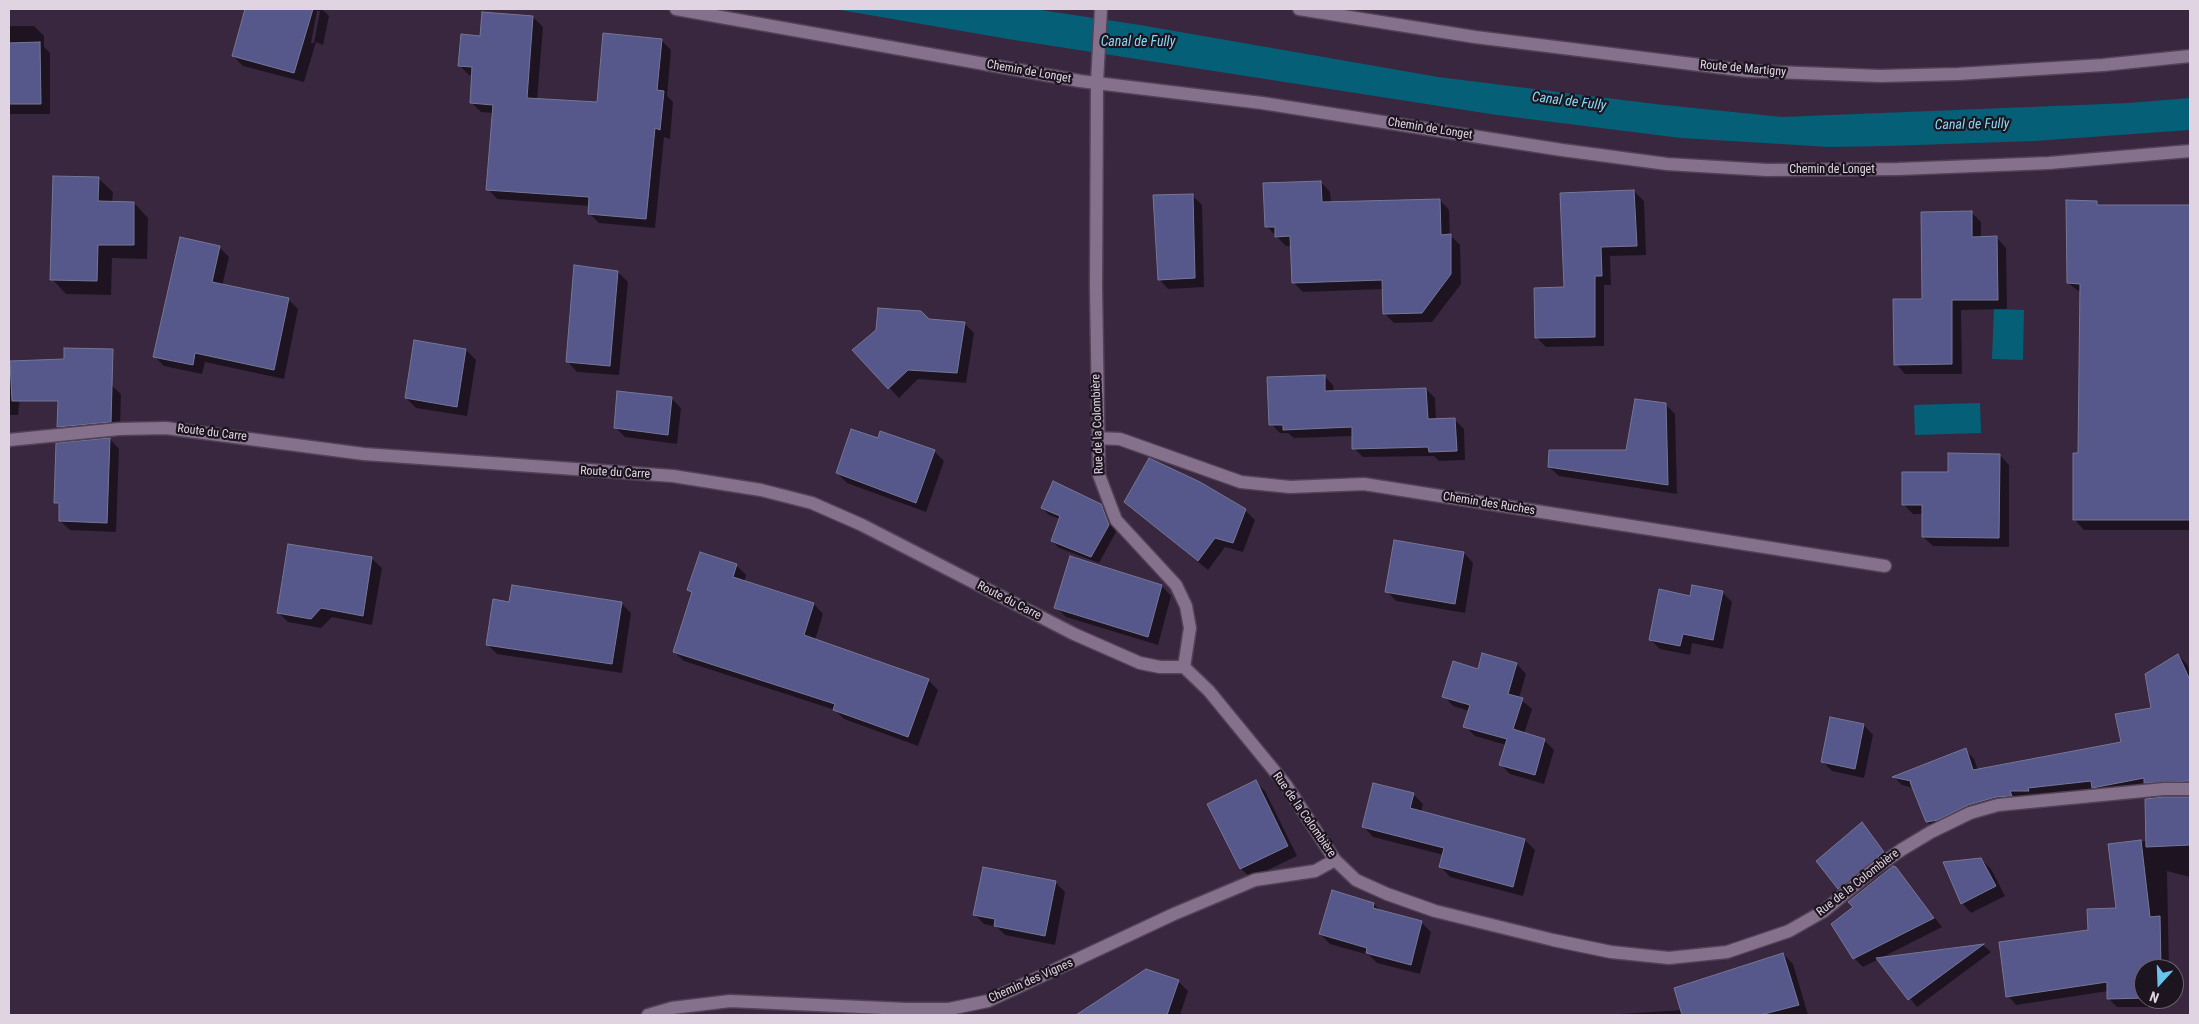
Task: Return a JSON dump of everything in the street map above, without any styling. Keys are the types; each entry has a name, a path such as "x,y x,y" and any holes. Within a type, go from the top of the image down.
{"street":[{"name":"Chemin de Longet","path":"676,9 1097,82 1262,103 1562,150 1666,164 1767,170 1898,169 2049,163 2190,151"},
{"name":"Rue de la Colombière","path":"1101,9 1097,82 1097,438 1099,475 1107,502 1116,520 1176,585 1186,606 1190,628 1184,667 1210,691 1286,786 1335,860 1356,880 1387,894 1435,911 1611,952 1669,958 1727,952 1789,931 1824,911 1873,870 1901,850 1931,832 1970,813 1998,806 2164,789 2190,789"},
{"name":"Route de Martigny","path":"1299,9 1475,37 1756,72 1880,76 1958,74 2103,65 2190,56"},
{"name":"Route du Carre","path":"9,440 119,429 166,428 364,454 673,476 761,490 812,503 862,525 1074,634 1140,664 1160,667 1184,667"},
{"name":"Chemin des Ruches","path":"1097,438 1120,439 1241,482 1290,487 1364,484 1885,566"},
{"name":"Chemin des Vignes","path":"648,1015 672,1008 730,1001 941,1009 988,1002 1174,914 1255,880 1315,870 1335,860"}],"water":[{"name":"Canal de Fully","path":"835,9 1034,9 1140,25 1438,77 1655,104 1782,117 2129,103 2190,98 2190,130 2034,141 1830,147 1681,138 1497,115 1008,39"},
{"path":"1994,309 2024,310 2023,360 1992,359"},
{"path":"1980,403 1981,433 1915,435 1914,405"}],"building":[{"path":"245,9 313,9 294,73 232,56"},
{"path":"482,12 533,16 527,98 597,102 603,33 662,39 657,90 664,91 660,130 655,128 646,219 588,214 589,197 486,190 493,105 470,103 472,67 458,66 461,34 480,36"},
{"path":"40,42 41,104 9,104 9,43"},
{"path":"53,176 99,177 98,201 134,202 134,245 98,245 97,281 50,280"},
{"path":"1321,181 1322,202 1440,199 1441,235 1451,234 1451,274 1422,313 1383,314 1382,280 1292,283 1290,236 1275,237 1275,227 1265,227 1263,183"},
{"path":"1634,190 1637,246 1601,247 1602,276 1595,276 1595,337 1535,338 1534,288 1564,287 1560,193"},
{"path":"1193,194 1195,278 1158,280 1153,195"},
{"path":"2066,200 2097,201 2097,205 2190,205 2190,520 2073,520 2073,453 2078,453 2080,284 2067,283"},
{"path":"1972,211 1972,237 1997,236 1998,300 1952,300 1952,364 1894,365 1893,299 1922,299 1921,212"},
{"path":"180,237 220,246 212,282 289,298 274,370 195,353 193,365 153,357"},
{"path":"574,265 618,271 610,366 566,362"},
{"path":"878,308 921,311 929,319 965,322 957,373 908,370 888,389 852,350 876,330"},
{"path":"414,340 466,349 457,407 405,398"},
{"path":"64,348 113,349 111,422 57,427 58,401 12,401 10,361 64,359"},
{"path":"1325,375 1325,391 1426,388 1428,419 1455,418 1457,451 1429,452 1428,447 1352,449 1352,427 1283,430 1283,425 1269,425 1267,377"},
{"path":"617,391 672,397 668,435 614,428"},
{"path":"1635,399 1666,403 1668,485 1548,467 1549,450 1626,450"},
{"path":"851,429 878,438 880,431 935,450 916,503 836,473"},
{"path":"110,438 107,523 59,521 59,503 54,503 56,443"},
{"path":"1948,453 2000,454 1999,538 1922,537 1922,505 1902,505 1902,472 1948,472"},
{"path":"1149,458 1200,482 1246,509 1233,543 1215,538 1198,561 1124,502"},
{"path":"1053,481 1101,504 1109,525 1091,557 1051,541 1060,516 1041,508"},
{"path":"1394,540 1464,552 1455,604 1385,592"},
{"path":"288,544 372,557 363,616 321,608 311,619 277,613"},
{"path":"700,552 737,564 733,577 814,603 804,635 929,679 908,737 833,710 835,704 673,652 692,592 687,590"},
{"path":"1070,556 1162,585 1148,637 1054,608"},
{"path":"512,585 622,602 612,664 486,645 493,599 509,602"},
{"path":"1692,585 1723,591 1713,640 1683,634 1680,646 1649,640 1659,589 1690,596"},
{"path":"1482,653 1517,663 1508,694 1523,698 1513,729 1545,739 1535,775 1499,765 1507,739 1463,727 1470,705 1442,697 1453,661 1478,669"},
{"path":"2178,654 2190,680 2190,781 2144,783 2144,778 2092,788 2091,781 2028,788 2029,791 2010,791 2012,796 1996,797 1968,805 1938,820 1926,822 1911,781 1892,777 1966,748 1973,770 2121,742 2115,714 2151,708 2145,674"},
{"path":"1830,717 1864,724 1855,769 1821,762"},
{"path":"1256,780 1288,846 1240,869 1207,804"},
{"path":"1373,783 1414,793 1410,808 1525,839 1513,887 1439,867 1444,848 1362,827"},
{"path":"2190,797 2190,845 2146,847 2145,799"},
{"path":"1862,822 1884,852 1838,889 1816,861"},
{"path":"2141,840 2150,917 2160,916 2161,959 2134,959 2134,998 2107,999 2107,982 2006,997 1999,942 2088,930 2087,909 2116,908 2108,844"},
{"path":"1981,858 1996,886 1961,904 1943,862"},
{"path":"1893,866 1896,867 1934,918 1853,959 1831,924 1853,907 1848,902"},
{"path":"983,867 1056,881 1045,936 994,926 995,919 973,915"},
{"path":"1332,890 1374,903 1373,908 1422,921 1411,965 1366,953 1367,948 1319,934"},
{"path":"1984,944 1908,1000 1876,958"},
{"path":"1783,953 1799,1005 1760,1015 1682,1015 1674,988"},
{"path":"1146,969 1179,980 1167,1015 1076,1015"}]}
